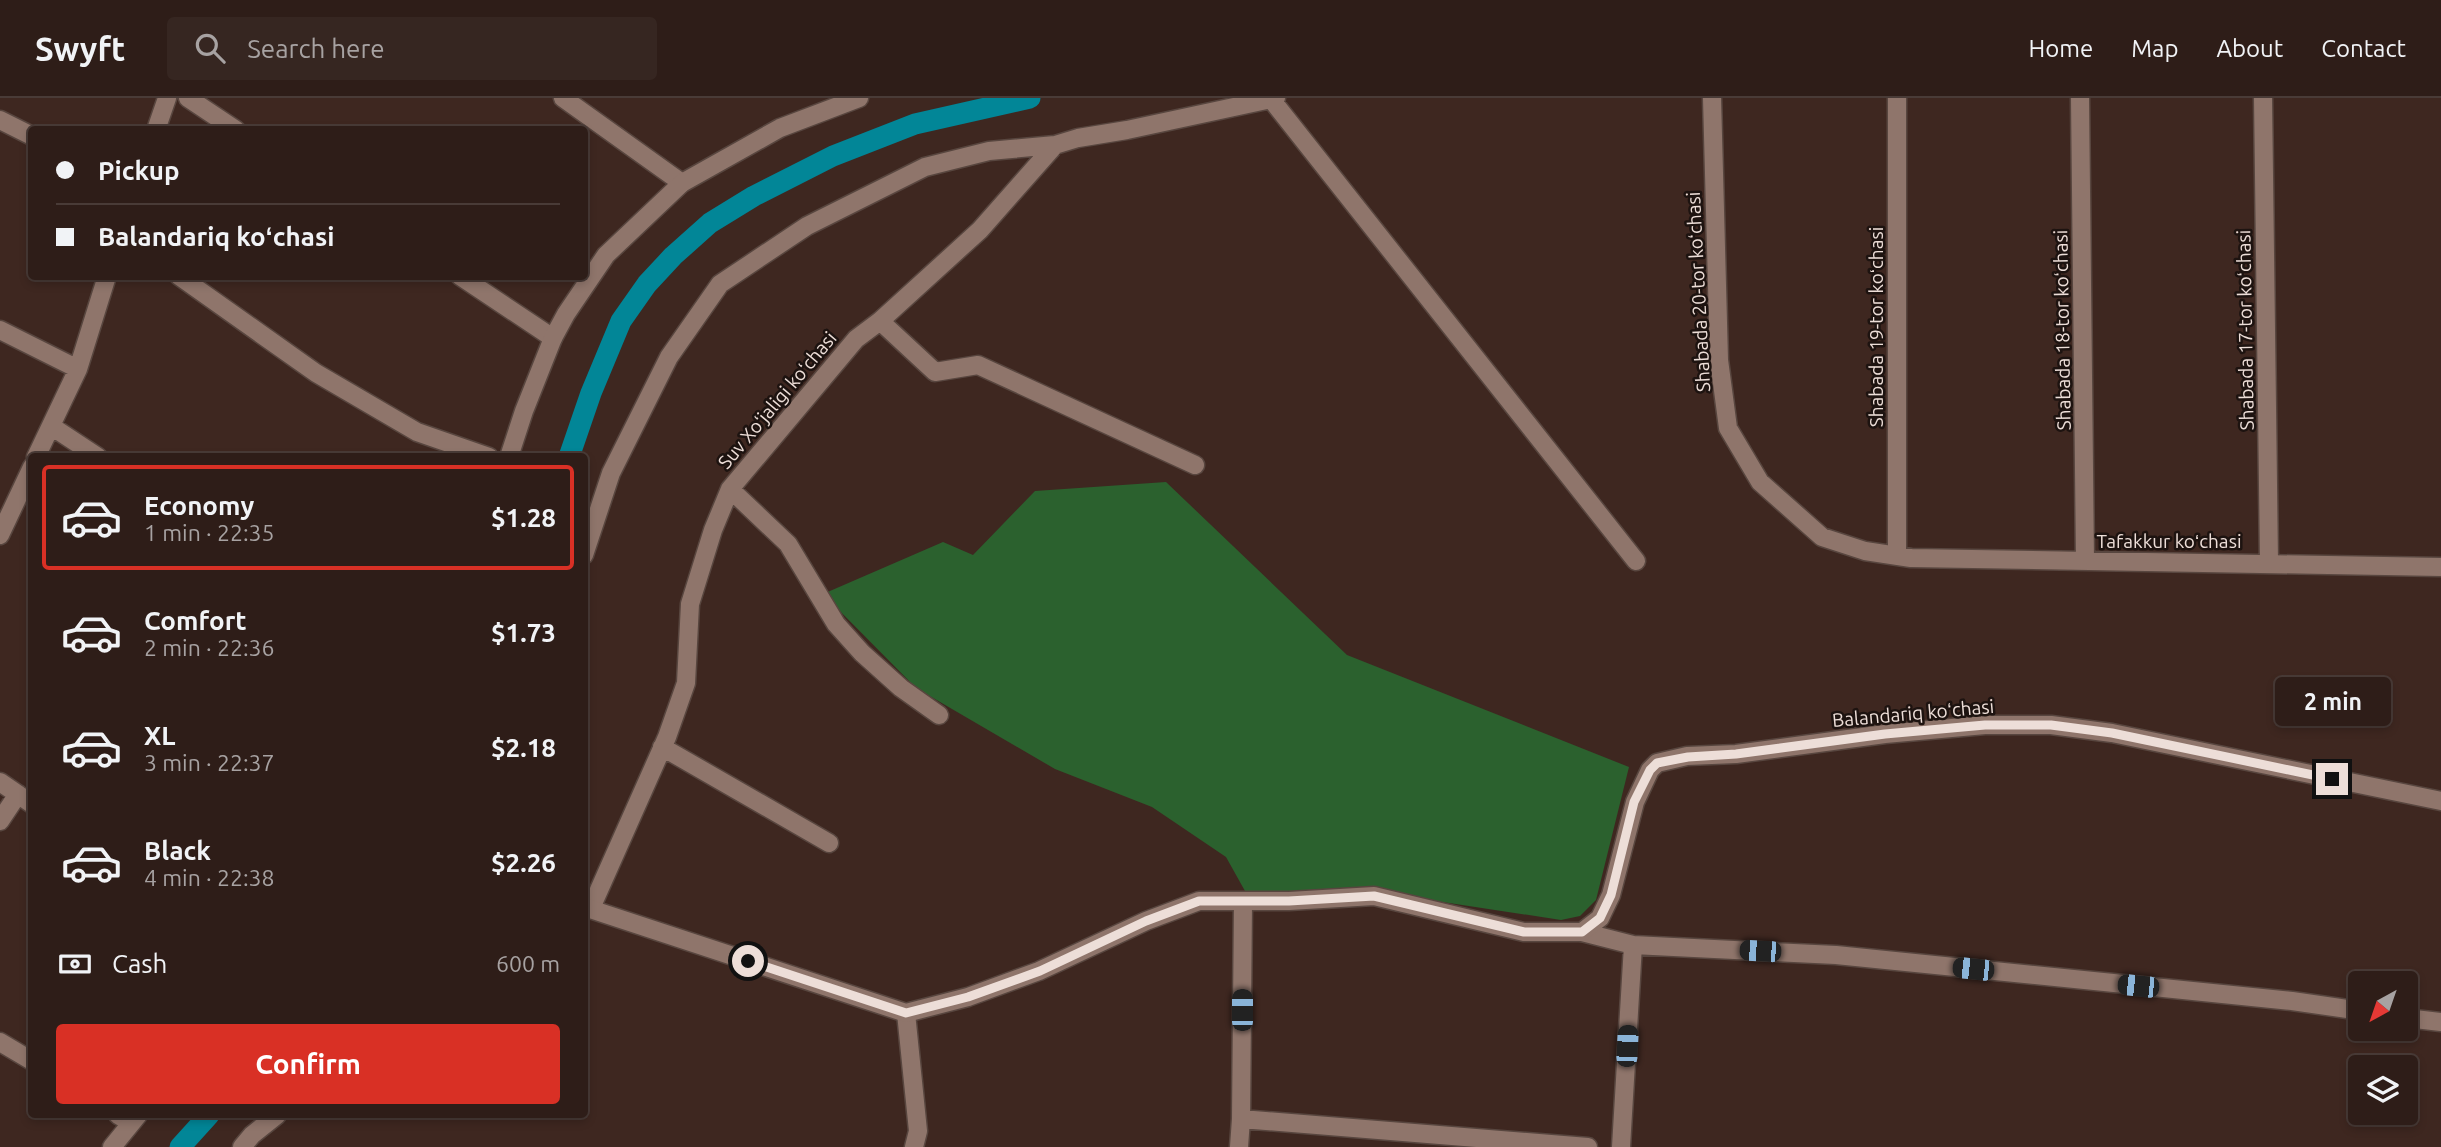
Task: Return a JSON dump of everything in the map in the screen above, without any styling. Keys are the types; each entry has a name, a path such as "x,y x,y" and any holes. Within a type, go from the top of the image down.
{"street":[{"path":"157,126 167,98"},
{"path":"188,98 230,126"},
{"path":"563,98 682,183"},
{"path":"510,453 553,338 606,255 682,183 780,128 859,98"},
{"name":"Shabada 20-tor koʻchasi","path":"1712,98 1718,360 1728,428 1760,482 1822,537 1865,551 1897,556"},
{"name":"Shabada 19-tor koʻchasi","path":"1897,556 1898,98"},
{"name":"Shabada 18-tor koʻchasi","path":"2080,98 2085,561"},
{"name":"Shabada 17-tor koʻchasi","path":"2263,98 2269,562"},
{"path":"588,543 611,473 669,357 720,284 807,226 925,167 989,152 1055,145 1274,99 1636,561"},
{"path":"0,120 28,134"},
{"name":"Suv Xoʻjaligi koʻchasi","path":"588,907 662,747 687,683 690,604 713,530 730,489 856,339 880,321 980,230 1055,145"},
{"path":"38,453 78,369 106,280"},
{"path":"185,280 316,373 418,432 478,453"},
{"path":"466,280 553,338"},
{"path":"880,321 935,372 978,365 1195,465"},
{"path":"0,330 78,369"},
{"path":"51,426 92,453"},
{"path":"0,535 28,476"},
{"path":"730,489 788,544 836,624 862,653 901,688 939,715"},
{"name":"Tafakkur koʻchasi","path":"1897,556 2441,567"},
{"name":"Balandariq koʻchasi","path":"1582,932 1600,918 1611,895 1634,802 1650,770 1657,763 1688,757 1736,754 1885,734 1985,725 2051,725 2112,733 2441,800"},
{"path":"662,747 829,843"},
{"path":"0,782 25,799 0,821"},
{"path":"588,907 906,1013 968,997 1040,971 1146,921 1199,901 1242,902 1374,896 1524,932 1582,932 1633,945 1836,955 2284,1000 2348,1009"},
{"path":"1238,1147 1241,1119 1242,902"},
{"path":"1621,1147 1633,945"},
{"path":"906,1013 918,1131 914,1147"},
{"path":"2418,1019 2441,1022"},
{"path":"0,1042 28,1059"},
{"path":"112,1147 128,1118"},
{"path":"242,1147 273,1118"},
{"path":"1241,1119 1588,1147"}],"green space":[{"path":"1166,482 1347,655 1629,767 1596,900 1580,916 1561,920 1377,892 1245,891 1226,857 1152,807 1055,769 916,688 823,594 943,542 973,555 1035,491"}],"waterway":[{"path":"570,453 591,393 621,321 647,284 710,223 754,196 833,156 915,124 1030,98"},
{"path":"180,1147 206,1118"}],"route":[{"path":"748,961 906,1013 968,997 1040,971 1146,921 1199,901 1289,901 1374,896 1524,932 1582,932 1600,918 1611,895 1634,802 1650,770 1657,763 1885,734 1985,725 2051,725 2112,733 2332,779"}]}
